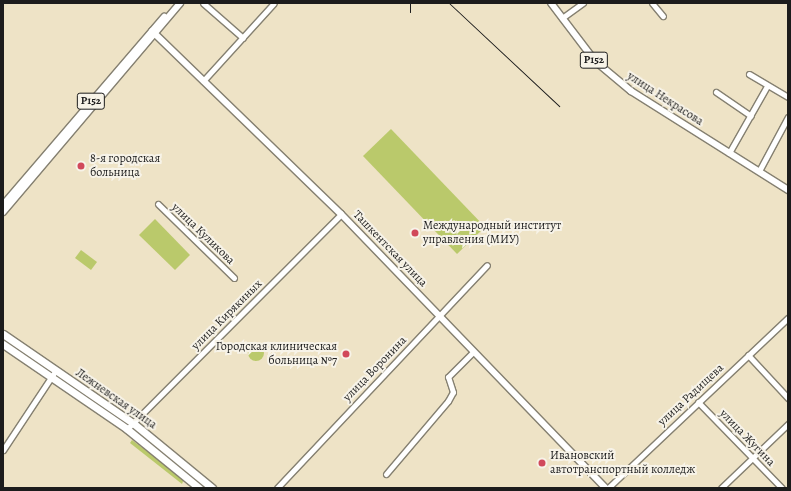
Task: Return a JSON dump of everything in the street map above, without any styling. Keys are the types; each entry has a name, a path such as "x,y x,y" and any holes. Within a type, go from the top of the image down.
{"highway":[{"name":"Лежневская улица","path":"3,334 133,423 212,488"},
{"name":"Лежневская улица","path":"3,344 127,429 199,488"}],"main road":[{"name":"Р152","path":"3,212 152,34 175,3"},
{"name":"Р152","path":"3,205 180,3"},
{"name":"улица Некрасова","path":"550,3 605,71 788,190"},
{"name":"Ташкентская улица","path":"152,34 340,215 439,316 602,488"},
{"name":"Ташкентская улица","path":"473,352 607,488"}],"street":[{"path":"203,3 244,38"},
{"path":"202,82 244,38 274,3"},
{"path":"562,18 583,3"},
{"path":"652,3 663,16"},
{"path":"749,74 788,97"},
{"path":"729,153 767,86"},
{"path":"716,92 751,116"},
{"path":"759,171 788,117"},
{"name":"улица Куликова","path":"158,204 234,278"},
{"name":"улица Кирякиных","path":"127,429 340,215"},
{"name":"улица Воронина","path":"277,488 487,264"},
{"name":"улица Радищева","path":"607,488 788,318"},
{"path":"386,474 448,401 453,392 448,377 473,352"},
{"path":"748,355 788,398"},
{"path":"3,450 56,370"},
{"name":"улица Жугина","path":"698,402 782,488"},
{"path":"721,488 788,424"}],"green space":[{"path":"391,129 485,227 457,254 363,156"},
{"path":"155,219 190,255 175,270 139,235"},
{"path":"81,250 97,262 91,270 75,258"},
{"path":"256,345 263,350 264,353 259,360 256,361 249,356 248,353 253,346"},
{"path":"132,440 184,479 182,484 130,443"}],"railway":[{"path":"410,3 410,12"},
{"path":"449,3 559,106"}],"place":[{"name":"8-я городская больница","path":"81,166"},
{"name":"Международный институт управления (МИУ)","path":"415,233"},
{"name":"Городская клиническая больница №7","path":"346,354"},
{"name":"Ивановский автотранспортный колледж","path":"542,463"}]}
